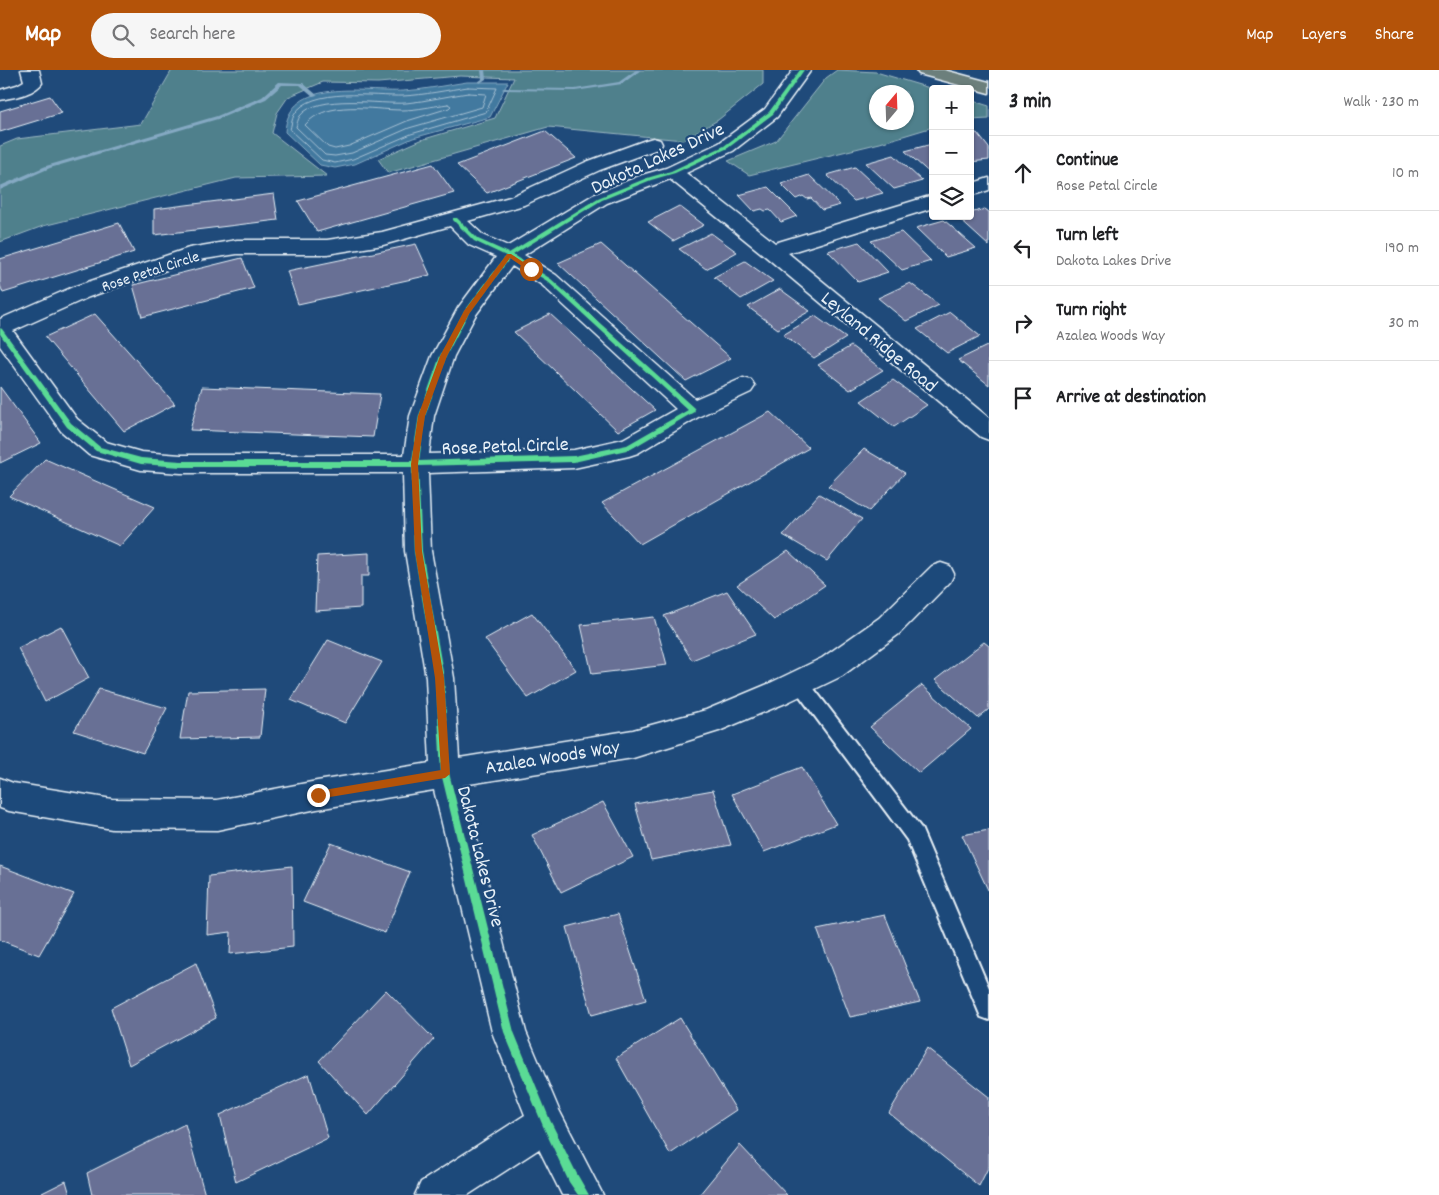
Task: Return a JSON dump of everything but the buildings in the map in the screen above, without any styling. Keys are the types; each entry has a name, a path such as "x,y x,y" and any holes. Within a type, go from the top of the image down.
{"main road":[{"path":"925,70 989,88"}],"street":[{"path":"0,95 23,89 33,83 30,70"},
{"name":"Dakota Lakes Drive","path":"584,1195 572,1178 546,1123 509,1032 445,774 440,678 418,551 415,464 422,416 443,356 466,313 509,255 600,200 649,179 673,172 726,147 771,113 802,70"},
{"name":"Rose Petal Circle","path":"654,144 593,166 517,201 383,238 327,247 237,247 189,255 81,292 0,329 69,425 98,449 141,461 181,464 415,464 574,459 629,448 692,410 743,386"},
{"name":"Leyland Ridge Road","path":"673,172 772,251 989,431"},
{"path":"974,189 989,184"},
{"path":"772,251 929,202"},
{"path":"455,219 476,240 509,255 548,280 692,410"},
{"name":"Azalea Woods Way","path":"0,792 9,797 112,814 217,815 445,774 633,744 708,722 832,666 889,626 942,574"},
{"path":"434,1195 546,1123"}],"lane":[{"path":"799,682 914,834 988,1010"}],"green space":[{"path":"172,70 763,70 763,84 718,120 683,140 548,127 388,173 378,159 421,140 495,118 514,78 460,76 378,83 323,82 288,97 277,113 272,133 327,176 236,178 43,226 0,242 0,146 17,139 141,124"},
{"path":"837,70 876,72 929,88 929,128 880,143 749,175 728,161 776,141 826,78"},
{"path":"974,101 989,106 989,119 974,120"}],"water":[{"path":"467,82 508,82 490,117 413,138 355,164 335,168 320,165 285,132 289,114 299,102 314,95 331,91 427,89"}],"waterway":[{"path":"480,82 484,79 483,70"},
{"path":"504,89 575,90 620,83 639,70"},
{"path":"0,188 48,167 219,117 264,98 281,83 301,84 315,95"}],"cycle path":[{"path":"584,1195 573,1178 546,1123 509,1032 445,773 440,678 418,551 415,464 422,416 443,356 466,313 509,255 600,199 649,179 673,172 726,147 771,113 802,70"},
{"path":"0,330 69,425 98,449 141,461 181,464 415,464 574,459 629,447 692,410 549,280 509,255 476,240 455,219"}],"route":[{"path":"318,795 445,774 440,678 418,551 415,464 422,416 443,356 466,313 509,255 531,269"}]}
